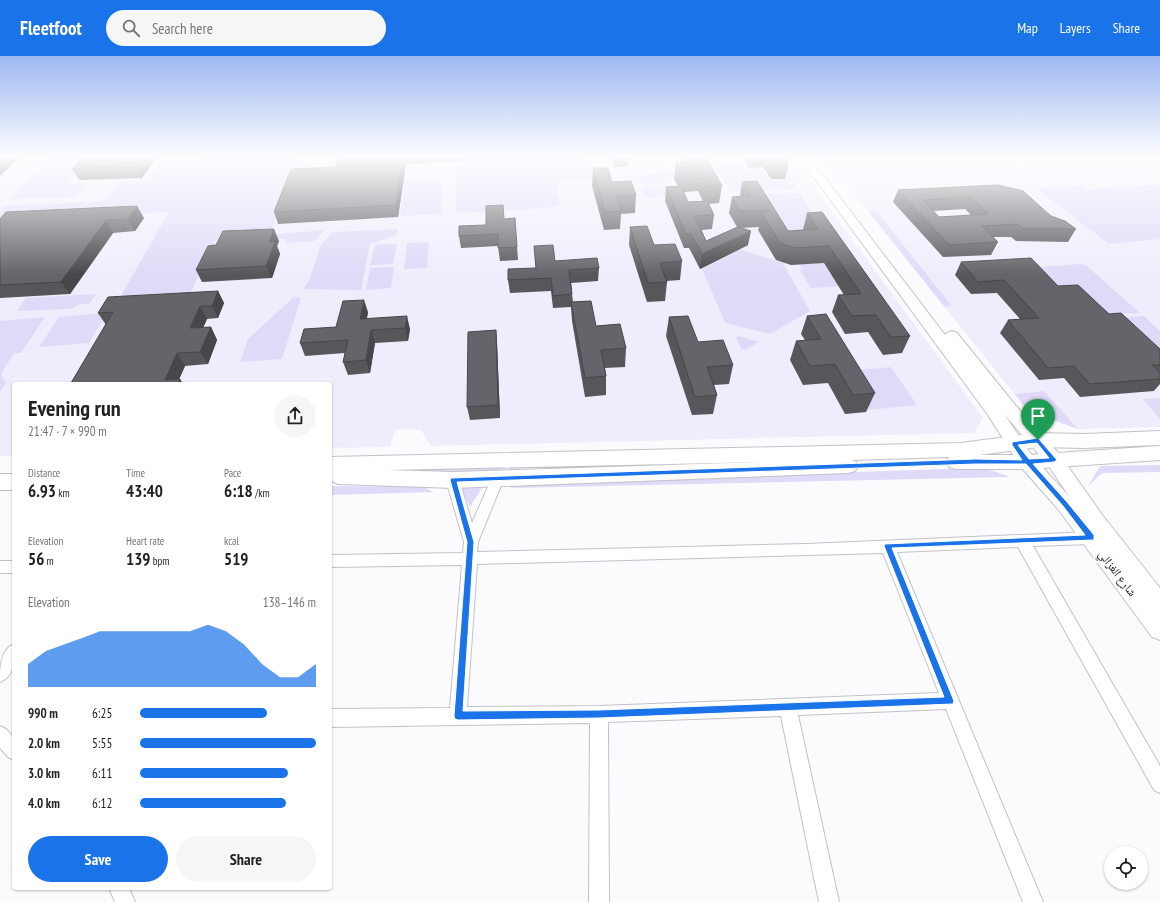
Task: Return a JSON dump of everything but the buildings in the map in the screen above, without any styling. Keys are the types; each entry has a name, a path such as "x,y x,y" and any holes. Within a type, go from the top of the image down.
{"main road":[{"name":"شارع الغزالي","path":"834,196 994,411 1027,462 1065,504 1160,630"},
{"name":"شارع الغزالي","path":"844,196 1010,410 1038,440 1054,460 1096,521 1160,604"},
{"path":"332,464 961,450 1038,440 1084,441 1160,438"},
{"path":"332,476 453,480 968,462 1027,462 1160,453"},
{"path":"0,473 12,473"},
{"path":"0,482 12,482"}],"street":[{"path":"458,716 471,542 498,478"},
{"path":"453,480 471,542"},
{"path":"332,561 469,559 1091,538"},
{"path":"1022,541 1160,784"},
{"path":"888,546 1032,902"},
{"path":"0,567 12,566"},
{"path":"0,674 12,654"},
{"path":"332,718 599,714 950,701"},
{"path":"788,708 828,902"},
{"path":"599,714 599,902"},
{"path":"0,735 12,749"},
{"path":"120,890 126,902"}],"shaded area":[{"path":"0,196 821,196 983,418 974,433 431,446 421,430 395,430 390,447 332,448 332,382 12,382 12,456 0,456"},
{"path":"13,196 66,196 11,199"},
{"path":"108,196 283,196 271,230 215,241 189,296 118,301 169,212 0,222 0,210 3,206 105,201"},
{"path":"403,196 442,196 441,214 400,216"},
{"path":"456,196 559,196 560,204 556,207 456,213"},
{"path":"754,196 801,196 862,285 811,288 800,270 802,269 798,262 800,258 803,264 820,263 819,257 835,281 852,280 818,228 802,229 817,253 793,247"},
{"path":"856,196 1160,196 1160,427 1078,429 1028,411"},
{"path":"1047,196 1160,196 1160,239 1109,244"},
{"path":"868,211 878,213 951,305 945,307"},
{"path":"398,229 397,235 370,244 361,290 303,289 309,281 321,244 333,232"},
{"path":"324,230 315,241 285,243 286,239 269,238 270,235"},
{"path":"429,242 427,268 404,269 407,243"},
{"path":"375,244 397,244 393,264 370,265"},
{"path":"740,249 783,263 810,311 770,334 725,323 702,269"},
{"path":"1081,264 1087,266 1140,313 1105,314 1057,295 1027,268"},
{"path":"394,267 391,288 366,290 370,268"},
{"path":"96,294 89,304 80,304 70,309 17,311 26,298"},
{"path":"294,297 301,298 282,359 240,362 248,339"},
{"path":"107,313 89,343 39,347 59,317"},
{"path":"1144,316 1160,331 1160,351 1109,318"},
{"path":"45,317 21,353 14,353 1,374 6,383 0,392 0,321"},
{"path":"739,336 759,342 745,350 741,349 736,337"},
{"path":"891,367 917,405 868,410 852,384 859,370"},
{"path":"1044,391 1078,429 1028,411 1015,394"},
{"path":"1160,398 1160,419 1143,399"},
{"path":"613,461 473,472 332,468"},
{"path":"1160,465 1160,472 1102,473 1088,486 1100,466"},
{"path":"974,468 994,471 1010,477 510,488 514,485 643,476"},
{"path":"332,486 424,487 433,492 332,495"},
{"path":"460,486 483,486 470,507"}],"route":[{"path":"1038,440 1014,444 1027,462 976,462 453,480 471,542 458,716 599,714 950,701 888,546 1091,538 1065,504 1027,462 1054,460 1038,440"}]}
